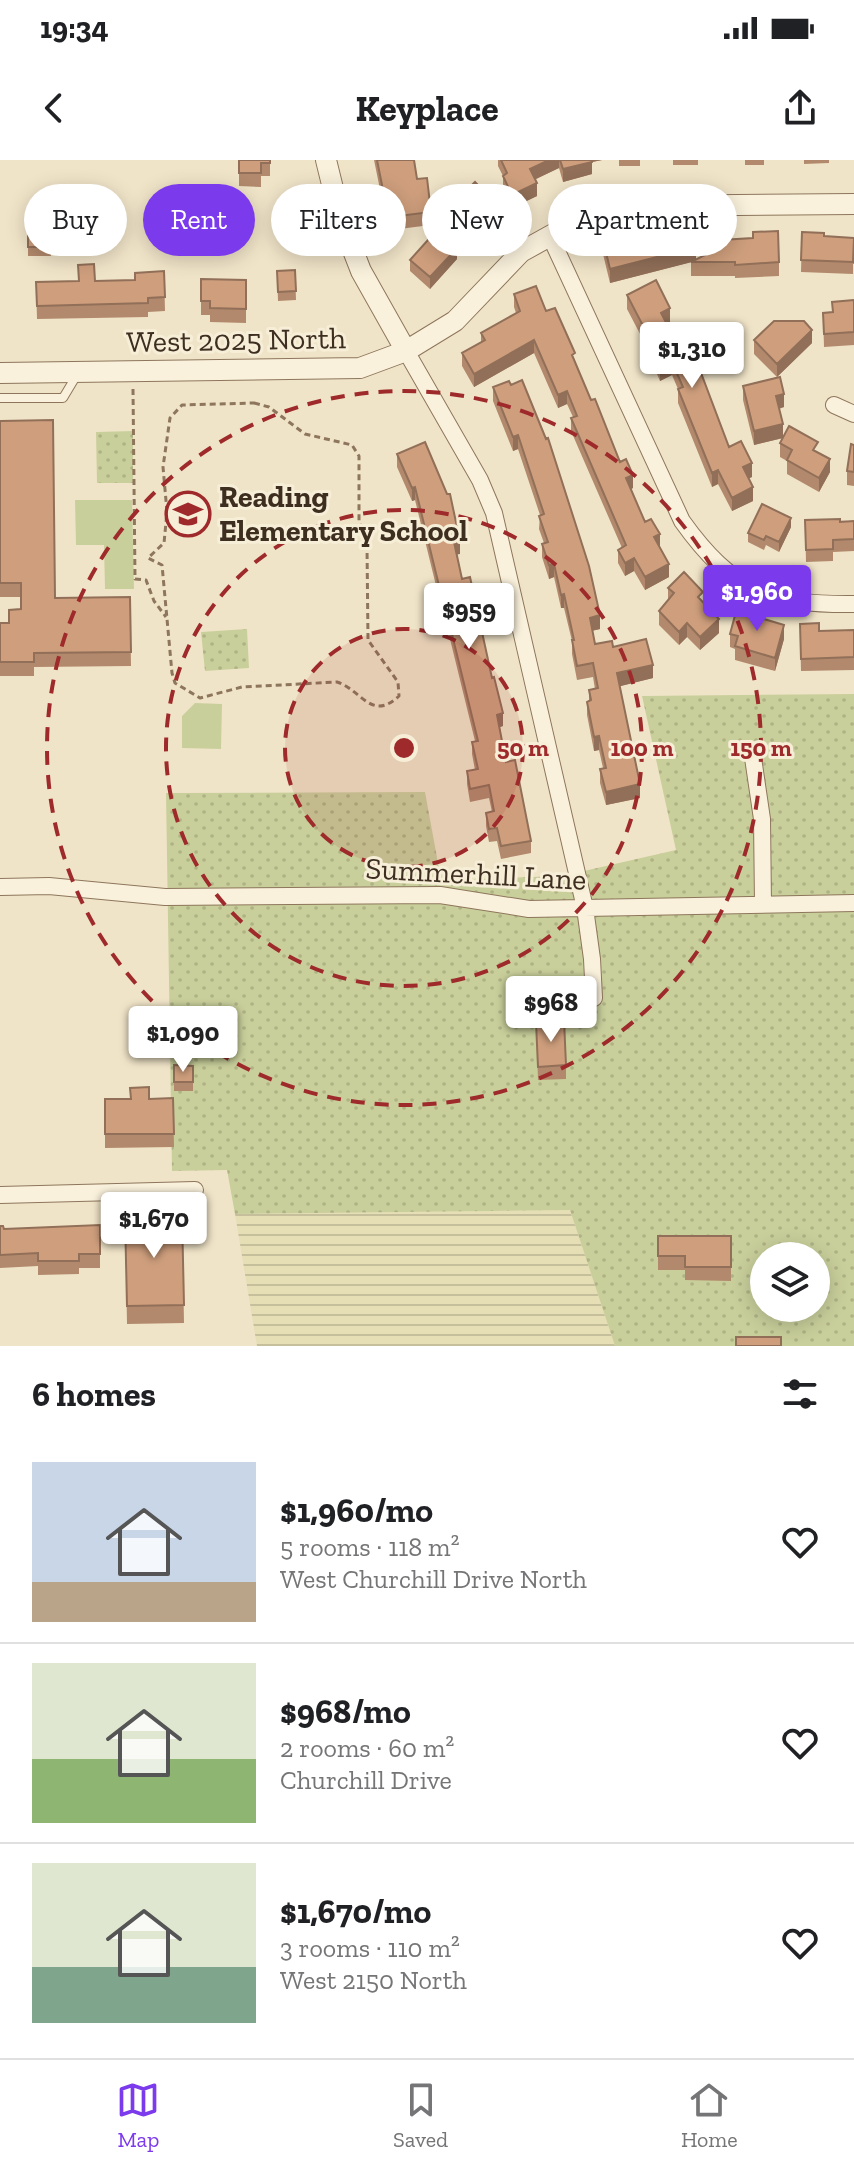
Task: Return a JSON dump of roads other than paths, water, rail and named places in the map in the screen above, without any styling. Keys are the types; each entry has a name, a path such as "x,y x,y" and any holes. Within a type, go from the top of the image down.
{"street":[{"path":"326,160 340,217 361,271 480,480 494,513 585,908 594,998"},
{"name":"West 2025 North","path":"737,205 854,204"},
{"name":"West 2025 North","path":"0,373 360,368 406,351 455,321 521,252 548,237"},
{"path":"559,256 682,521 700,546 730,576 772,597 816,604 854,604"},
{"path":"834,405 854,414"},
{"path":"752,751 762,819 763,904"},
{"name":"Summerhill Lane","path":"0,887 49,886 165,897 440,895 529,909 854,903"},
{"path":"0,1195 195,1190"}],"lane":[{"path":"0,398 63,398 78,372"}],"place":[{"name":"Reading Elementary School","path":"188,514"}]}
